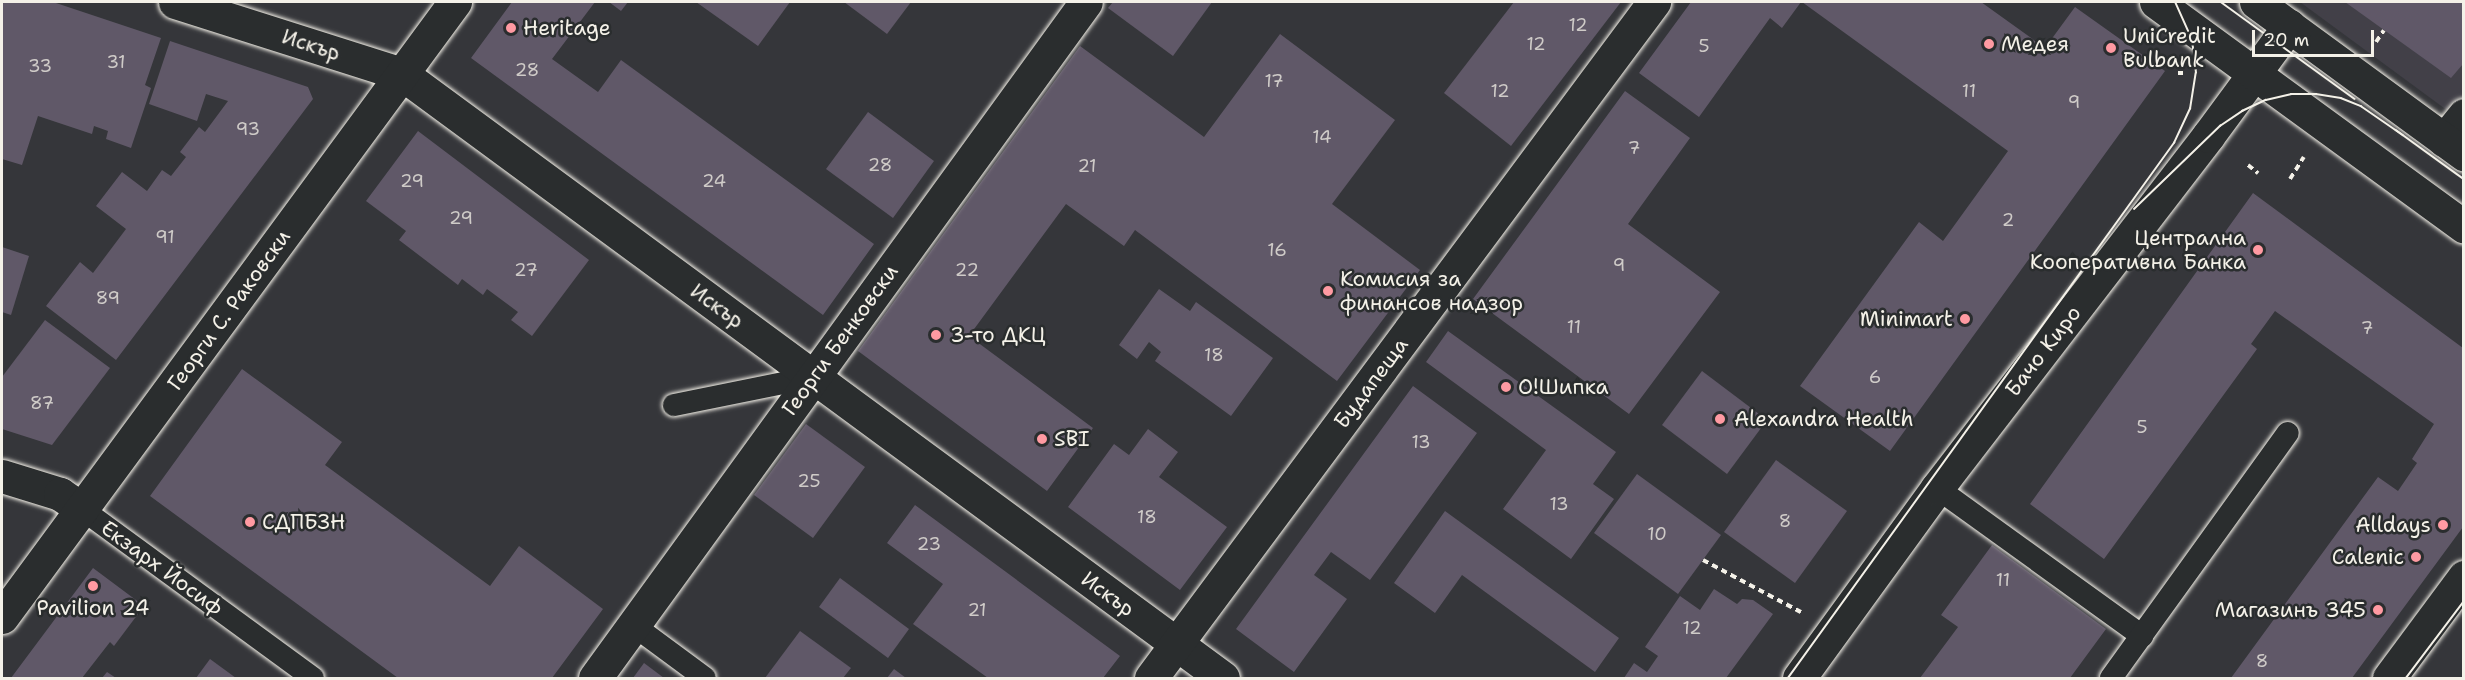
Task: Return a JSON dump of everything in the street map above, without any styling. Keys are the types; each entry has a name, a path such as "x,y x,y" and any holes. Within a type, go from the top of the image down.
{"street":[{"name":"Искър","path":"175,2 402,74 1223,678"},
{"name":"Георги С. Раковски","path":"2,617 455,2"},
{"name":"Георги Бенковски","path":"595,678 1086,2"},
{"name":"Будапеща","path":"1151,678 1654,2"},
{"path":"2156,2 2463,227"},
{"path":"2256,2 2457,136"},
{"name":"Бачо Киро","path":"1799,678 1937,488 2289,26"},
{"name":"Екзарх Йосиф","path":"2,476 60,494 82,509"},
{"path":"2389,678 2463,577"}],"lane":[{"path":"674,405 813,377"},
{"path":"2111,678 2288,433"},
{"path":"1937,488 2142,636"},
{"name":"Екзарх Йосиф","path":"82,509 313,678"},
{"path":"633,625 705,678"}],"path":[{"path":"2290,179 2305,155"},
{"path":"2248,165 2258,173"},
{"path":"1703,560 1802,613"}],"shaded area":[{"path":"2300,2 2463,2 2463,122"}],"building":[{"path":"2,2 53,2 161,38 145,85 151,88 131,148 106,139 108,131 94,126 92,134 38,116 22,165 2,159"},
{"path":"512,2 595,2 552,59 598,92 621,60 874,244 823,315 471,58"},
{"path":"609,2 628,2 621,11"},
{"path":"696,2 790,2 758,46"},
{"path":"844,2 911,2 887,34"},
{"path":"1113,2 1212,2 1173,56 1108,8"},
{"path":"1514,2 1621,2 1511,146 1444,93"},
{"path":"1691,2 1801,2 1782,28 1770,18 1699,117 1639,73"},
{"path":"1802,2 1981,2 2045,48 2075,7 2165,71 1890,451 1800,386 1919,222 1943,241 2008,151"},
{"path":"2345,2 2463,2 2463,64 2451,78"},
{"path":"1280,34 1395,120 1332,204 1420,270 1337,381 1135,230 1124,246 1066,204 969,336 1093,428 1047,491 858,351 1080,46 1204,137"},
{"path":"170,41 308,87 313,99 116,360 46,306 80,262 93,273 126,229 96,206 122,172 147,191 162,170 171,176 186,157 180,152 199,127 205,132 228,101 206,94 197,121 149,104"},
{"path":"1625,91 1690,138 1628,224 1720,292 1629,414 1473,299"},
{"path":"868,112 934,161 893,218 826,169"},
{"path":"418,131 589,260 532,336 511,320 518,312 487,289 483,295 462,279 458,285 399,240 406,231 366,201"},
{"path":"2253,193 2463,348 2463,527 2352,678 2231,678 2378,477 2398,491 2417,463 2412,459 2434,424 2275,311 2251,344 2257,349 2104,559 2030,504"},
{"path":"2,247 29,256 11,315 2,312"},
{"path":"1159,289 1190,311 1196,302 1273,358 1231,416 1155,361 1161,352 1149,342 1137,359 1119,345"},
{"path":"45,320 110,368 52,445 2,429 2,377"},
{"path":"1448,331 1616,452 1593,484 1614,499 1571,559 1503,509 1546,450 1426,362"},
{"path":"242,369 342,442 325,465 490,586 519,546 603,609 552,678 398,678 150,496"},
{"path":"1702,371 1767,420 1727,474 1662,425"},
{"path":"1413,386 1477,433 1370,580 1331,552 1314,575 1347,599 1294,672 1236,629"},
{"path":"806,424 865,467 813,538 754,495"},
{"path":"1148,429 1178,452 1159,477 1227,527 1180,590 1068,507 1114,444 1129,455"},
{"path":"1776,460 1847,511 1795,583 1724,532"},
{"path":"1637,474 1721,535 1678,594 1594,533"},
{"path":"915,505 1120,656 1103,678 988,678 913,624 943,584 887,543"},
{"path":"1445,511 1619,638 1595,672 1462,575 1435,613 1394,583"},
{"path":"1992,545 2106,629 2070,678 1920,678 1958,627 1941,615"},
{"path":"93,568 144,606 114,646 110,642 82,678 11,678"},
{"path":"840,578 909,629 888,658 819,607"},
{"path":"1714,589 1737,604 1742,599 1753,600 1773,614 1726,678 1624,678 1634,663 1647,672 1658,656 1645,647 1680,596 1700,610"},
{"path":"800,631 851,668 843,678 765,678"},
{"path":"210,659 236,678 196,678"},
{"path":"644,663 664,678 633,678"},
{"path":"894,669 906,678 887,678"},
{"path":"107,672 116,678 102,678"}],"tram line":[{"path":"1788,678 2174,143 2190,109 2196,73 2192,40 2175,2"},
{"path":"2221,2 2355,99"},
{"path":"2134,209 2220,126 2242,111 2266,100 2291,94 2316,94 2341,98 2361,106 2403,135"},
{"path":"2396,130 2464,179"},
{"path":"2406,678 2464,601"}],"place":[{"name":"Heritage","path":"511,28"},
{"name":"Медея","path":"1989,44"},
{"name":"UniCredit Bulbank","path":"2111,48"},
{"name":"Централна Кооперативна Банка","path":"2258,250"},
{"name":"Комисия за финансов надзор","path":"1328,291"},
{"name":"Minimart","path":"1965,319"},
{"name":"3-то ДКЦ","path":"936,335"},
{"name":"О!Шипка","path":"1506,387"},
{"name":"Alexandra Health","path":"1720,419"},
{"name":"SBI","path":"1042,439"},
{"name":"СДПБЗН","path":"250,522"},
{"name":"Alldays","path":"2443,525"},
{"name":"Calenic","path":"2416,557"},
{"name":"Pavilion 24","path":"93,586"},
{"name":"Магазинъ 345","path":"2378,610"}]}
